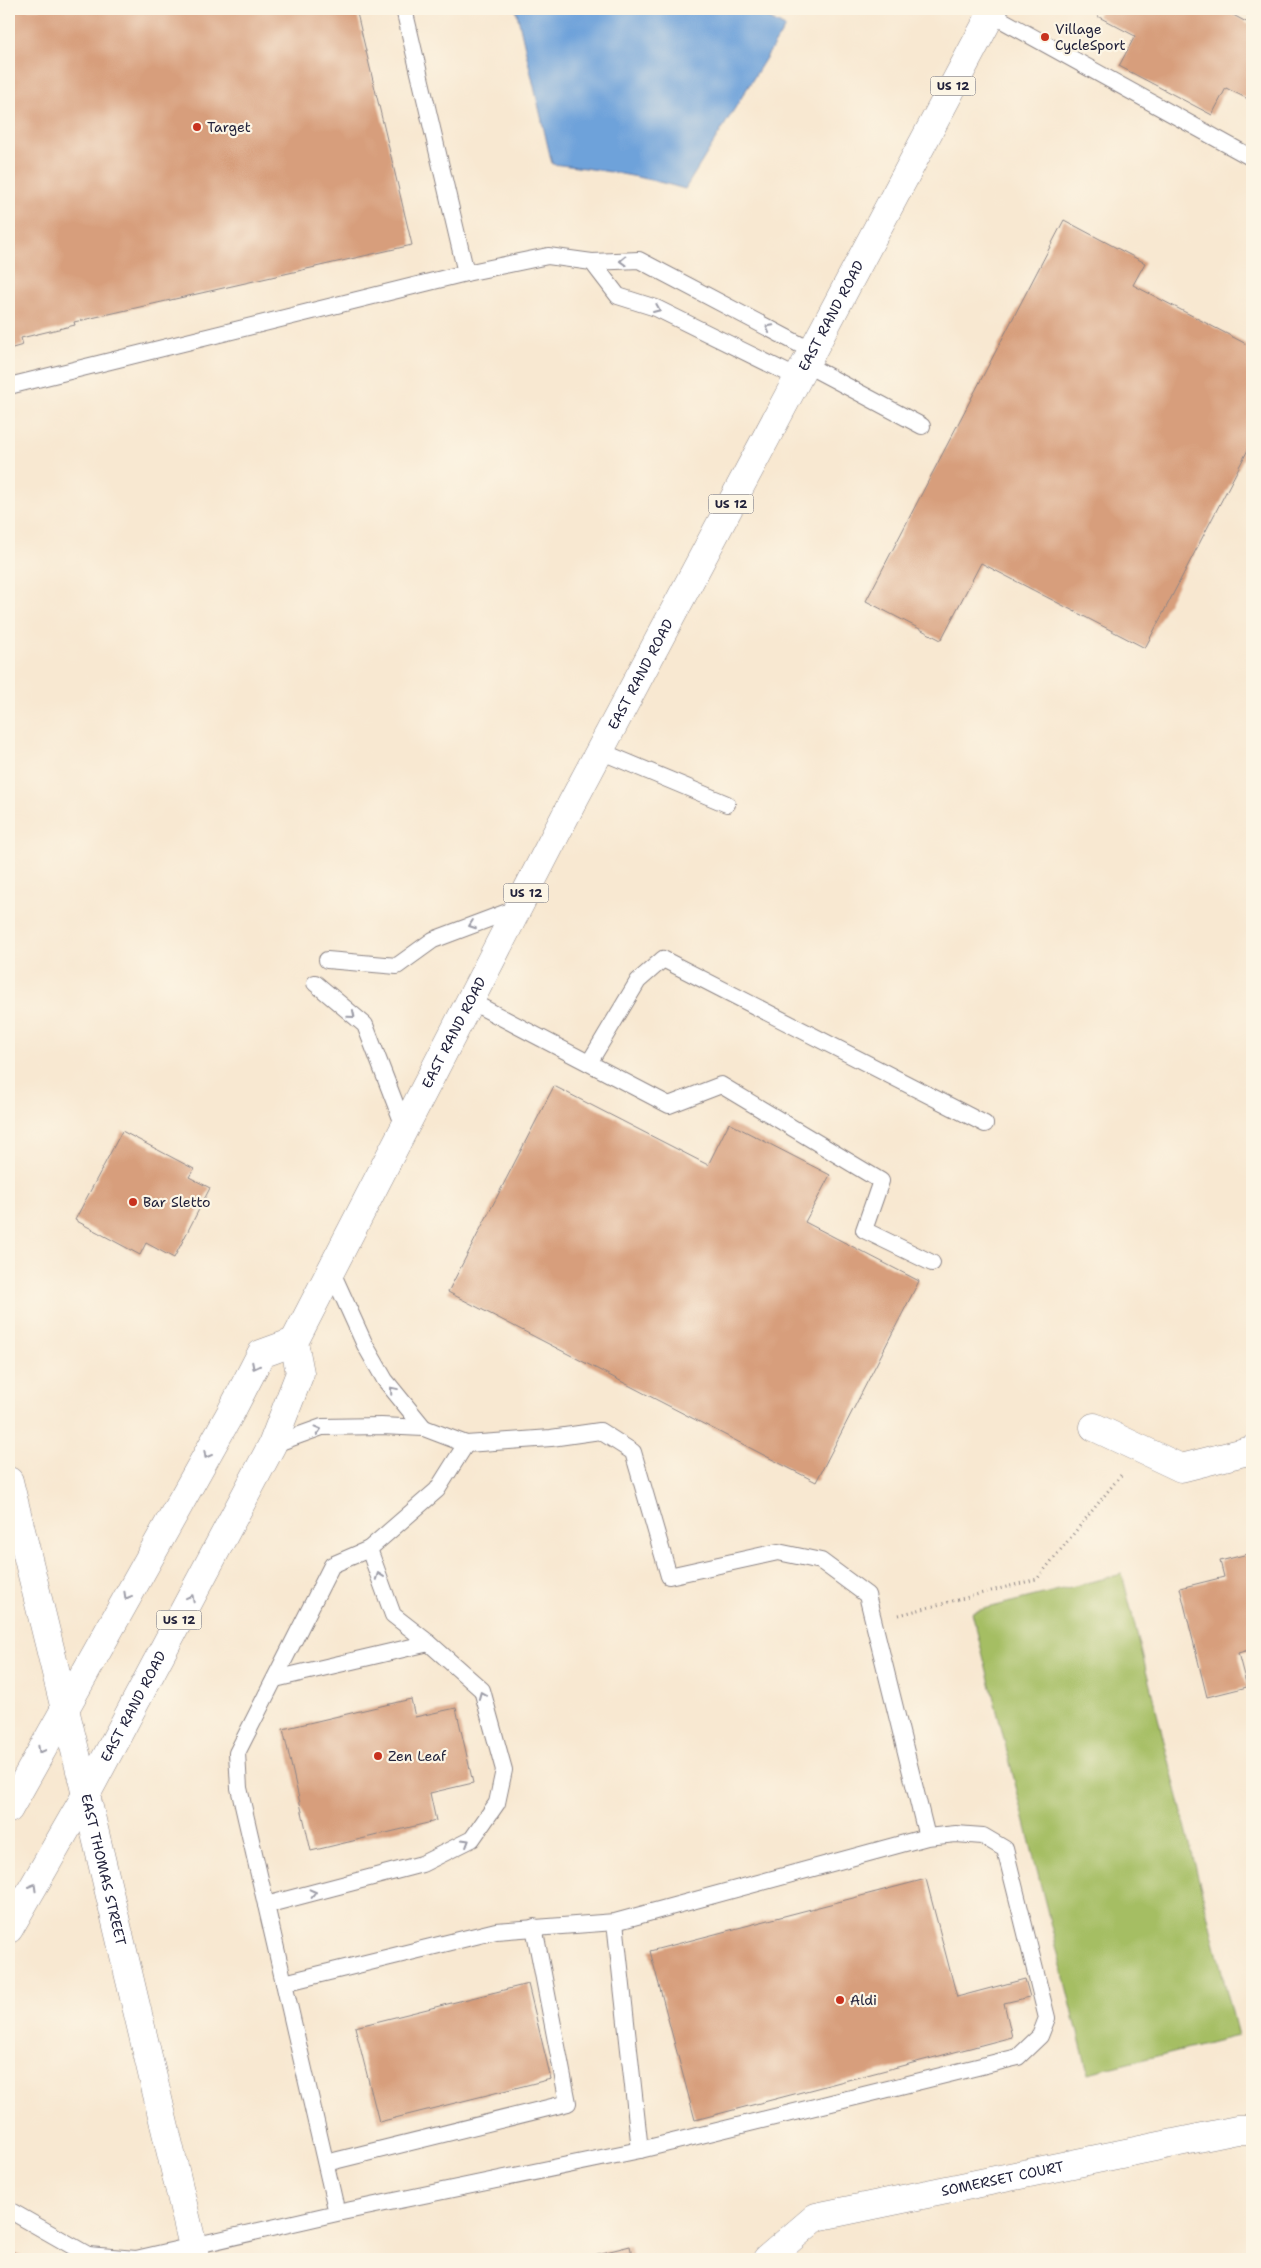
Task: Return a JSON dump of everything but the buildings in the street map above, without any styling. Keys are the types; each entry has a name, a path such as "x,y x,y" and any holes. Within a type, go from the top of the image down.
{"main road":[{"name":"EAST RAND ROAD","path":"9,1929 86,1795 272,1445 300,1373 294,1342 600,751 993,11"},
{"path":"9,1809 231,1412 261,1354 294,1342"},
{"path":"1094,1427 1181,1468 1252,1450"},
{"name":"EAST THOMAS STREET","path":"9,1481 195,2253"},
{"name":"SOMERSET COURT","path":"767,2259 816,2217 1237,2130 1252,2130"}],"lane":[{"path":"404,9 466,273"},
{"path":"993,11 1252,158"},
{"path":"9,386 466,273 548,256 592,262 639,260 805,364 922,426"},
{"path":"592,262 618,296 656,308 805,364"},
{"path":"600,751 727,804"},
{"path":"328,960 397,966 433,940 518,908"},
{"path":"589,1063 638,981 663,959 985,1124"},
{"path":"315,983 365,1025 380,1058 405,1129"},
{"path":"470,1001 669,1105 722,1085 881,1181 864,1230 932,1263"},
{"path":"331,1270 365,1345 384,1380 424,1428"},
{"path":"272,1445 322,1427 424,1428 466,1444 551,1438 600,1431 633,1452 669,1576 778,1552 821,1560 867,1594 928,1836"},
{"path":"337,2214 239,1788 237,1753 332,1565 369,1549 438,1490 466,1444"},
{"path":"266,1905 422,1864 472,1839 498,1803 504,1770 482,1690 429,1643 393,1615 369,1549"},
{"path":"275,1679 429,1643"},
{"path":"9,2210 87,2257 136,2259 195,2253 337,2214 640,2150 1018,2057 1040,2036 1047,2018 1005,1849 983,1836 956,1834 928,1836 615,1922 496,1931 284,1983"},
{"path":"615,1922 640,2150"},
{"path":"326,2163 568,2103 534,1927"}],"path":[{"path":"874,1622 1037,1579 1141,1449"}],"green space":[{"path":"1122,1574 1238,2036 1088,2073 972,1612"}],"water":[{"path":"516,9 752,9 785,27 685,189 652,180 552,164"}],"place":[{"name":"Village CycleSport","path":"1045,37"},
{"name":"Target","path":"197,127"},
{"name":"Bar Sletto","path":"133,1202"},
{"name":"Zen Leaf","path":"378,1756"},
{"name":"Aldi","path":"840,2000"}]}
